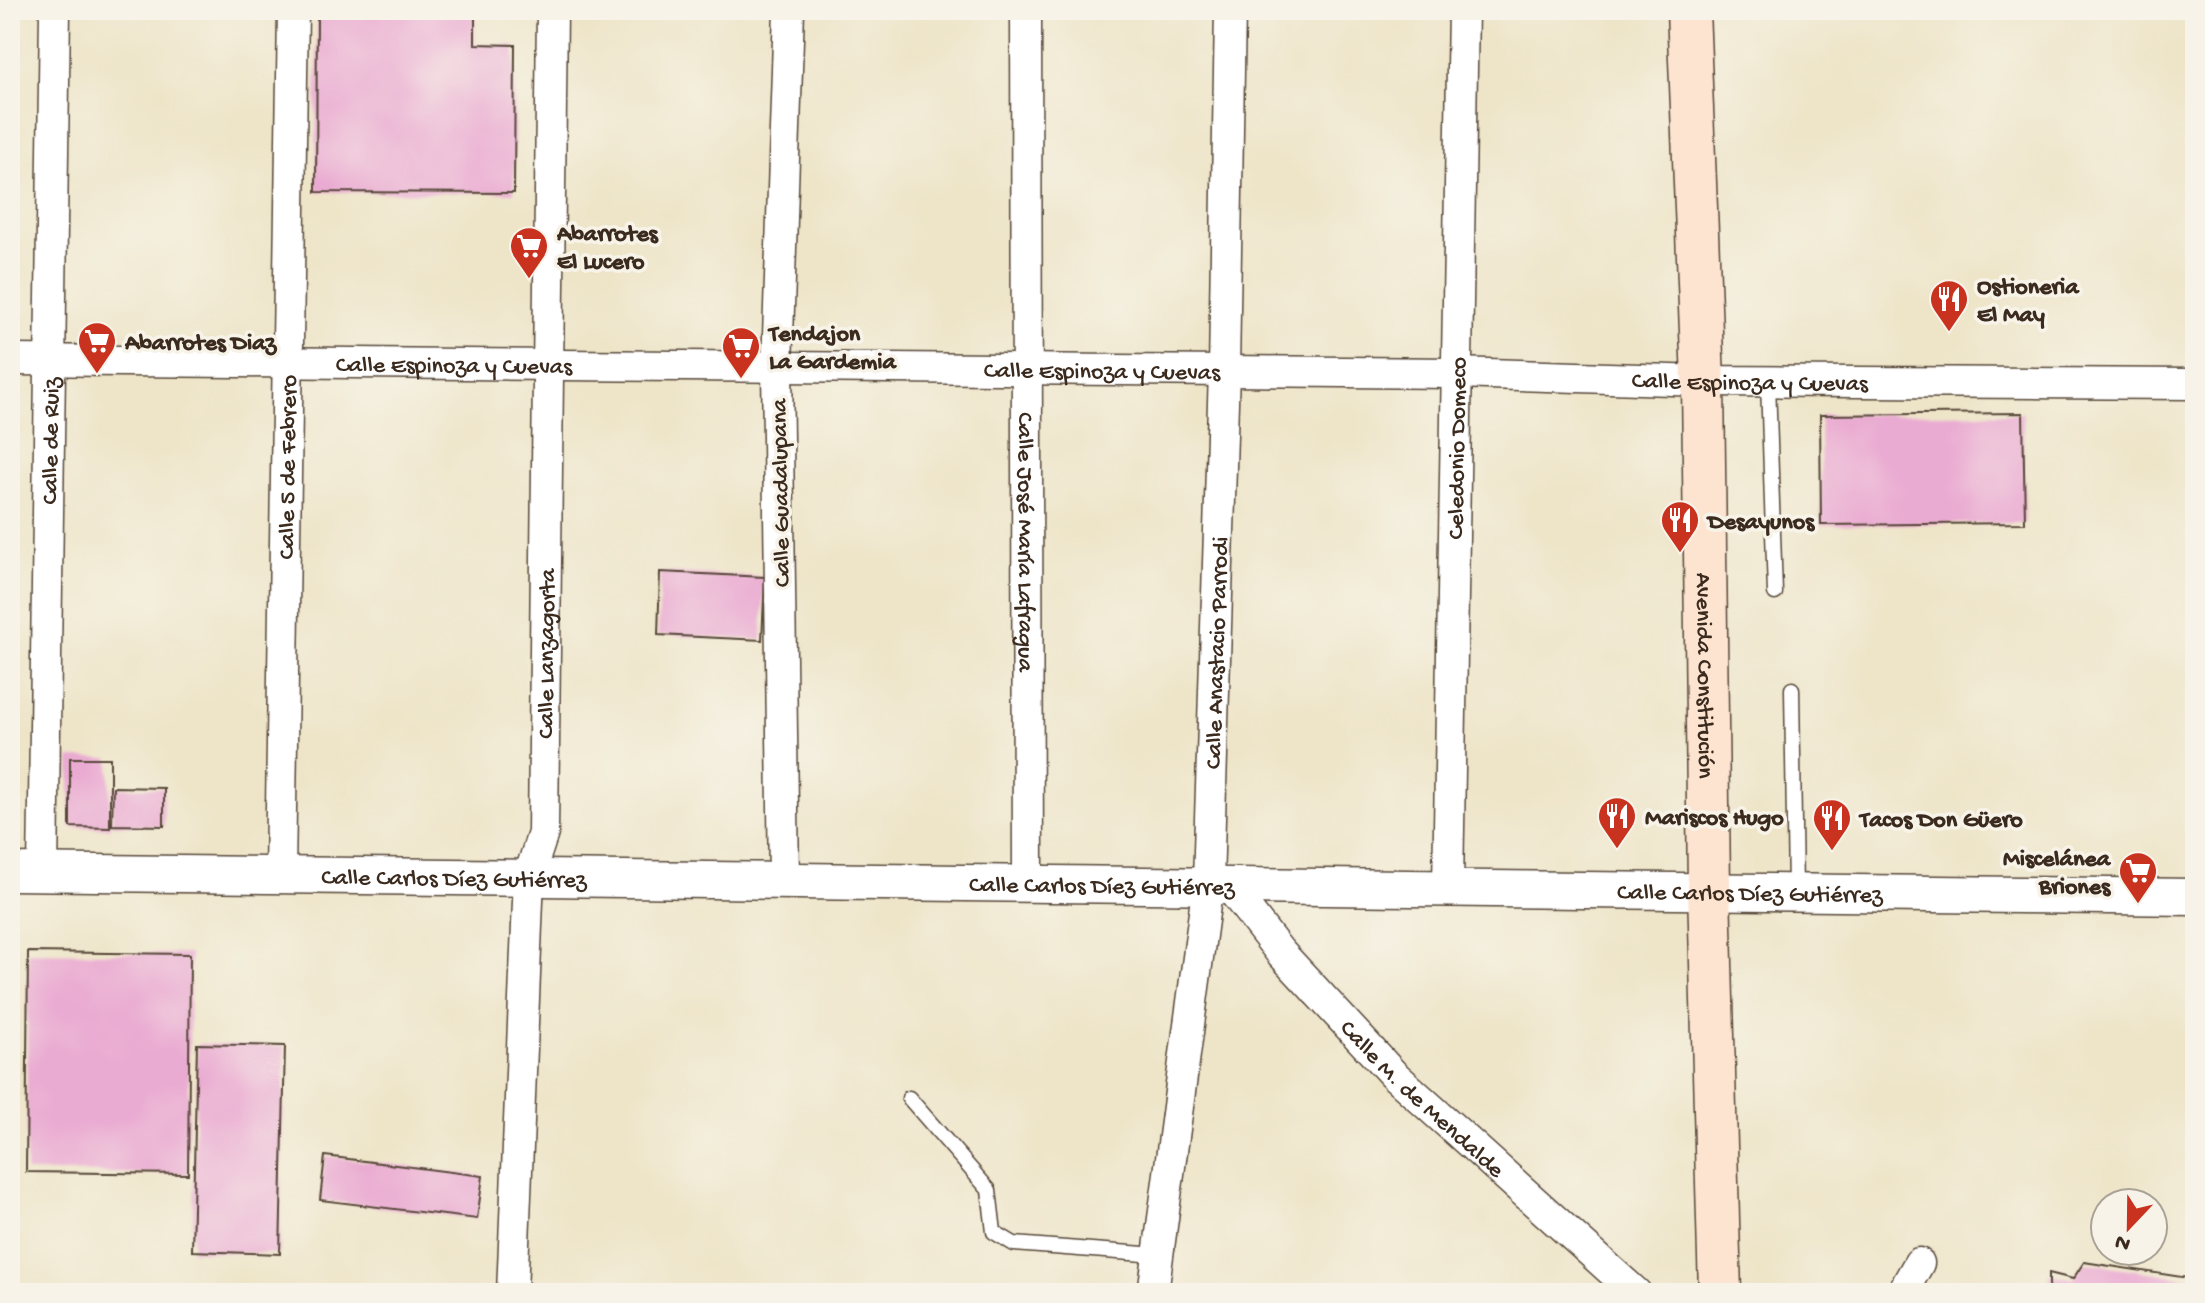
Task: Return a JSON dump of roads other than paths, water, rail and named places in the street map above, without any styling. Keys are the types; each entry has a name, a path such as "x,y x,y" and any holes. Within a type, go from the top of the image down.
{"main road":[{"name":"Avenida Constitución","path":"1688,10 1703,381 1709,889 1720,1293"}],"street":[{"name":"Calle de Ruiz","path":"26,873 50,361 55,10"},
{"name":"Calle 5 de Febrero","path":"280,875 293,10"},
{"name":"Calle Lanzagorta","path":"512,1293 529,876 543,833 552,10"},
{"name":"Calle Guadalupana","path":"784,880 777,367 789,10"},
{"name":"Calle José María Lafragua","path":"1026,10 1028,882"},
{"name":"Calle Anastacio Parrodi","path":"1153,1293 1219,885 1230,10"},
{"name":"Celedonio Domeco","path":"1448,886 1463,10"},
{"name":"Calle Espinoza y Cuevas","path":"10,360 1456,373 1768,382 2195,384"},
{"name":"Calle Carlos Díez Gutiérrez","path":"26,873 1448,886 2195,897"},
{"name":"Calle M. de Mendalde","path":"1219,885 1393,1074 1636,1293"},
{"path":"1902,1293 1919,1263"}],"lane":[{"path":"1768,382 1775,593"},
{"path":"1792,689 1795,890"},
{"path":"909,1098 989,1190 994,1232 1014,1244 1157,1255"}],"place":[{"name":"Abarrotes El Lucero","path":"529,280"},
{"name":"Ostioneria El May","path":"1949,333"},
{"name":"Abarrotes Diaz","path":"97,375"},
{"name":"Tendajon La Gardemia","path":"741,380"},
{"name":"Desayunos","path":"1680,554"},
{"name":"Mariscos Hugo","path":"1617,850"},
{"name":"Tacos Don Güero","path":"1832,852"},
{"name":"Miscelánea Briones","path":"2138,905"}]}
